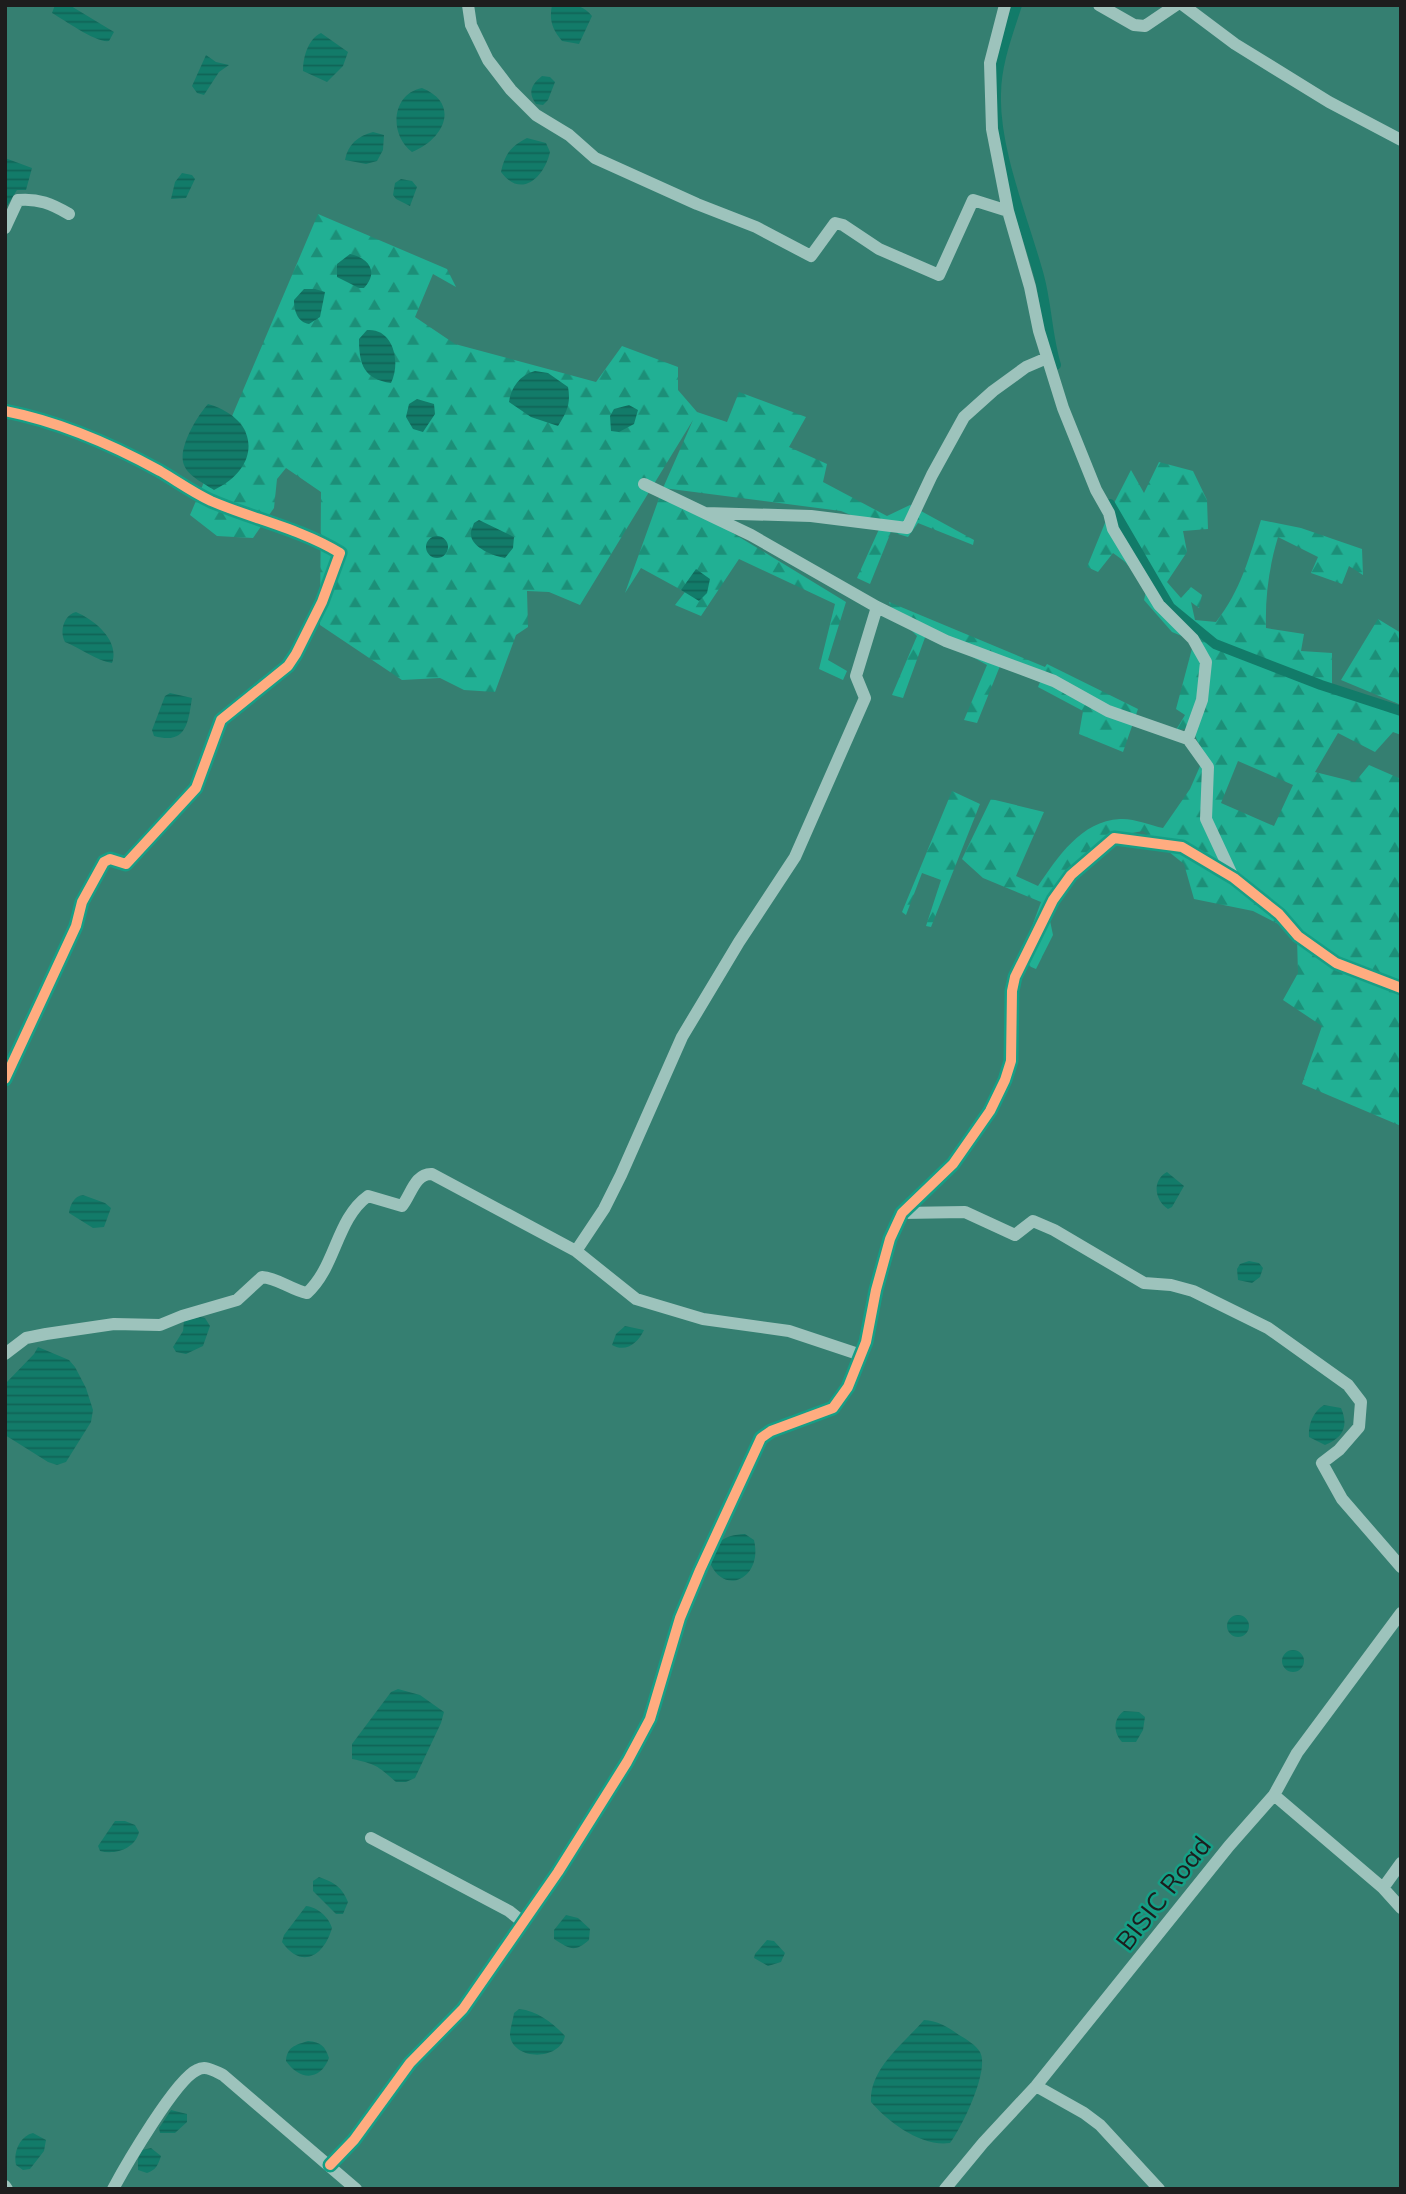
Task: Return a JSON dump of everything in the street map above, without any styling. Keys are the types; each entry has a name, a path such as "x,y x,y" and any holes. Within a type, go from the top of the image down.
{"street":[{"path":"468,5 471,25 488,60 511,90 536,115 569,135 595,158 697,204 756,227 811,256 835,223 843,225 900,260 939,275 973,200 1008,211"},
{"path":"1005,5 990,63 992,129 1008,211 1031,287 1039,331 1063,408 1096,490 1109,513 1113,529 1159,605 1194,639 1206,662 1202,700 1188,739"},
{"path":"1100,5 1134,25 1145,26 1176,5"},
{"path":"1183,5 1235,44 1329,102 1401,140"},
{"path":"5,228 18,200 34,199 54,205 69,214"},
{"path":"704,513 811,516 907,528 932,475 964,418 993,391 1026,367 1047,358"},
{"path":"5,411 78,430 187,489 228,508 323,543 340,553 322,601 296,654 288,666 221,720 196,788 126,864 110,859 104,862 82,902 76,926 5,1079"},
{"path":"644,484 751,536 877,607 946,641 1054,681 1108,711 1188,739 1208,767 1206,819 1234,878"},
{"path":"576,1251 604,1209 621,1175 682,1037 739,942 795,857 864,698 856,676 877,607"},
{"path":"330,2165 354,2140 410,2063 463,2009 524,1923 592,1818 650,1719 680,1618 761,1438 771,1431 833,1408 848,1387 870,1324 882,1264 902,1213 953,1164 989,1111 1005,1080 1011,1061 1013,984 1053,900 1071,875 1114,838 1182,847 1234,878 1279,914 1297,936 1336,963 1401,988"},
{"path":"5,1354 26,1338 46,1334 114,1324 160,1325 237,1300 262,1278 271,1278 292,1290 307,1293 315,1286 357,1205 368,1196 402,1206 411,1195 416,1180 426,1174 432,1174 576,1251 636,1299 703,1319 789,1331 861,1355"},
{"path":"902,1213 965,1212 1014,1235 1033,1221 1054,1230 1144,1283 1171,1285 1193,1291 1268,1328 1348,1385 1361,1402 1359,1427 1339,1450 1322,1463 1342,1499 1401,1567"},
{"name":"BISIC Road","path":"945,2189 1036,2086 1229,1846 1274,1795 1297,1753 1401,1614"},
{"path":"1274,1795 1383,1888 1401,1908"},
{"path":"371,1838 509,1911 524,1923"},
{"path":"1383,1888 1401,1863"},
{"path":"113,2189 135,2149 162,2110 190,2074 200,2068 208,2068 222,2075 356,2189"},
{"path":"1036,2086 1100,2125 1119,2143 1155,2188"}],"green space":[{"path":"318,214 447,269 456,287 433,274 415,317 455,344 596,382 622,346 678,367 678,390 697,412 727,422 739,392 806,417 789,447 827,464 823,482 887,516 910,505 974,540 973,545 918,523 908,537 891,532 870,584 857,578 880,527 841,511 663,488 693,420 580,605 549,592 527,591 528,627 516,635 495,692 464,690 440,678 402,680 320,625 321,492 286,468 277,479 274,508 253,538 217,536 190,515"},
{"path":"1159,462 1193,471 1207,500 1208,529 1183,531 1187,552 1167,582 1181,598 1191,587 1202,595 1199,608 1191,602 1195,620 1216,622 1225,610 1243,573 1261,520 1301,528 1362,549 1363,575 1349,566 1342,584 1311,573 1318,557 1278,537 1268,582 1266,628 1304,634 1301,651 1332,653 1332,687 1401,711 1401,735 1393,732 1375,752 1338,733 1315,772 1355,782 1369,765 1401,779 1401,988 1336,963 1294,932 1253,911 1194,899 1184,864 1143,831 1110,837 1096,855 1074,864 1059,884 1060,902 1049,916 1053,935 1036,969 1019,962 1041,902 983,878 962,859 991,799 1044,812 1016,876 1038,886 1062,853 1082,833 1106,821 1120,819 1163,828 1190,789 1204,757 1192,728 1176,730 1185,715 1176,709 1194,641 1172,632 1144,600 1147,587 1124,561 1113,553 1098,572 1087,567 1109,513 1131,470 1144,493","holes":["1238,761 1293,785 1274,826 1221,803"]},
{"path":"662,490 846,602 828,660 847,671 843,680 819,669 835,604 739,559 701,616 675,605 685,592 641,568 625,593"},
{"path":"889,602 1045,667 1047,664 1138,709 1123,752 1079,734 1083,711 1038,687 1040,682 1000,666 977,723 964,720 987,665 927,632 903,698 892,695 917,636 892,611"},
{"path":"1378,619 1401,633 1401,705 1341,680"},
{"path":"952,791 980,804 931,927 926,926 941,880 922,873 906,915 902,912"},
{"path":"1297,939 1401,992 1401,1126 1302,1084 1322,1026 1283,1000 1298,973"}],"shaded area":[{"path":"55,5 71,6 114,32 109,41 89,35 52,13"},
{"path":"552,5 579,6 592,16 579,44 562,41 559,37 551,20"},
{"path":"321,33 348,52 343,66 327,82 303,71 307,49"},
{"path":"206,55 216,62 229,65 219,72 204,95 197,93 192,86"},
{"path":"542,76 550,77 555,82 548,100 543,105 536,104 531,92 533,85"},
{"path":"422,88 441,103 444,121 433,139 412,152 400,136 397,116 404,98"},
{"path":"373,132 384,135 383,150 377,161 366,164 345,160 354,142"},
{"path":"527,138 546,143 550,152 537,177 531,182 516,184 501,172 510,151"},
{"path":"5,158 32,168 26,190 17,190 5,209"},
{"path":"182,173 192,175 195,179 186,198 171,199 175,182"},
{"path":"401,179 412,181 417,187 410,206 393,195 395,183"},
{"path":"350,254 370,266 371,276 364,288 337,277 337,264"},
{"path":"304,289 325,292 320,317 309,324 299,318 295,308 294,300"},
{"path":"367,330 384,335 393,348 395,366 391,383 369,374 362,363 359,339"},
{"path":"535,371 548,373 568,387 568,407 558,426 531,417 509,402 517,382"},
{"path":"417,399 434,404 435,414 423,432 413,429 406,417 409,404"},
{"path":"208,404 225,411 238,421 248,444 247,457 241,469 214,490 189,473 183,458 190,432"},
{"path":"629,405 638,410 634,424 619,432 611,431 610,416 614,409"},
{"path":"479,520 514,537 513,548 505,558 484,551 472,540 474,523"},
{"path":"437,536 445,539 448,547 445,555 437,558 429,555 426,547 429,539"},
{"path":"696,569 710,579 707,593 699,601 681,590"},
{"path":"76,612 91,620 109,639 114,655 112,663 100,660 65,642 64,624 68,616"},
{"path":"170,693 192,698 187,724 179,735 173,738 154,736 152,730 165,696"},
{"path":"1167,1172 1184,1186 1172,1207 1168,1209 1160,1201 1157,1190 1159,1180"},
{"path":"83,1195 111,1208 104,1227 93,1228 69,1213 73,1201"},
{"path":"1249,1261 1259,1263 1263,1268 1260,1277 1252,1283 1238,1280 1237,1269 1240,1264"},
{"path":"205,1318 210,1326 203,1346 186,1354 176,1352 173,1347 183,1331 184,1321"},
{"path":"625,1326 644,1330 638,1339 627,1347 612,1345 616,1334"},
{"path":"38,1347 69,1360 86,1388 93,1410 91,1422 66,1462 57,1465 5,1435 5,1384"},
{"path":"1324,1405 1341,1408 1344,1420 1340,1435 1325,1445 1309,1437 1312,1419"},
{"path":"745,1534 754,1540 753,1564 742,1578 725,1579 711,1565 714,1551 725,1538"},
{"path":"1238,1615 1246,1618 1249,1626 1246,1634 1238,1637 1230,1634 1227,1626 1230,1618"},
{"path":"1293,1650 1301,1653 1304,1661 1301,1669 1293,1672 1285,1669 1282,1661 1285,1653"},
{"path":"398,1689 420,1695 444,1712 415,1778 406,1782 396,1782 376,1766 352,1759 352,1744 391,1692"},
{"path":"1124,1711 1139,1712 1145,1717 1143,1730 1136,1742 1122,1742 1117,1734 1116,1722"},
{"path":"115,1821 135,1825 139,1832 137,1838 124,1849 100,1851 98,1846"},
{"path":"319,1877 333,1883 343,1892 348,1902 343,1914 336,1914 313,1891 313,1881"},
{"path":"306,1906 322,1913 332,1928 324,1946 312,1956 305,1957 297,1956 282,1942 284,1935"},
{"path":"566,1915 578,1918 590,1929 589,1940 579,1947 568,1947 554,1939 554,1930"},
{"path":"767,1940 774,1941 785,1953 781,1962 768,1966 754,1958"},
{"path":"519,2009 545,2018 565,2036 561,2044 545,2054 536,2055 519,2049 510,2035 514,2013"},
{"path":"924,2020 943,2025 968,2040 978,2049 982,2060 973,2098 950,2143 928,2141 906,2132 871,2102 876,2078 889,2057"},
{"path":"308,2041 322,2045 329,2058 320,2071 309,2076 297,2072 286,2061 293,2047"},
{"path":"171,2110 187,2114 187,2122 175,2133 160,2133 159,2128"},
{"path":"33,2133 46,2140 44,2151 30,2169 23,2170 16,2165 17,2150 24,2137"},
{"path":"151,2148 161,2156 158,2165 147,2173 138,2170 138,2159 142,2150"}],"waterway":[{"path":"1017,5 998,71 997,116 1011,185 1042,287 1056,365"},
{"path":"1110,504 1170,607 1215,644 1321,685 1401,711"}],"cycle path":[{"path":"5,411 46,421 104,443 211,501 293,531 340,553 322,602 296,654 288,666 221,720 196,788 126,864 110,859 104,862 82,902 76,926 5,1079"},
{"path":"330,2165 354,2140 410,2063 463,2009 558,1872 627,1762 650,1719 680,1618 761,1438 771,1431 833,1408 848,1387 866,1342 890,1239 902,1213 953,1164 990,1111 1005,1080 1011,1061 1012,991 1015,977 1053,900 1071,875 1114,838 1182,847 1234,878 1279,914 1298,936 1336,963 1401,988"}]}
